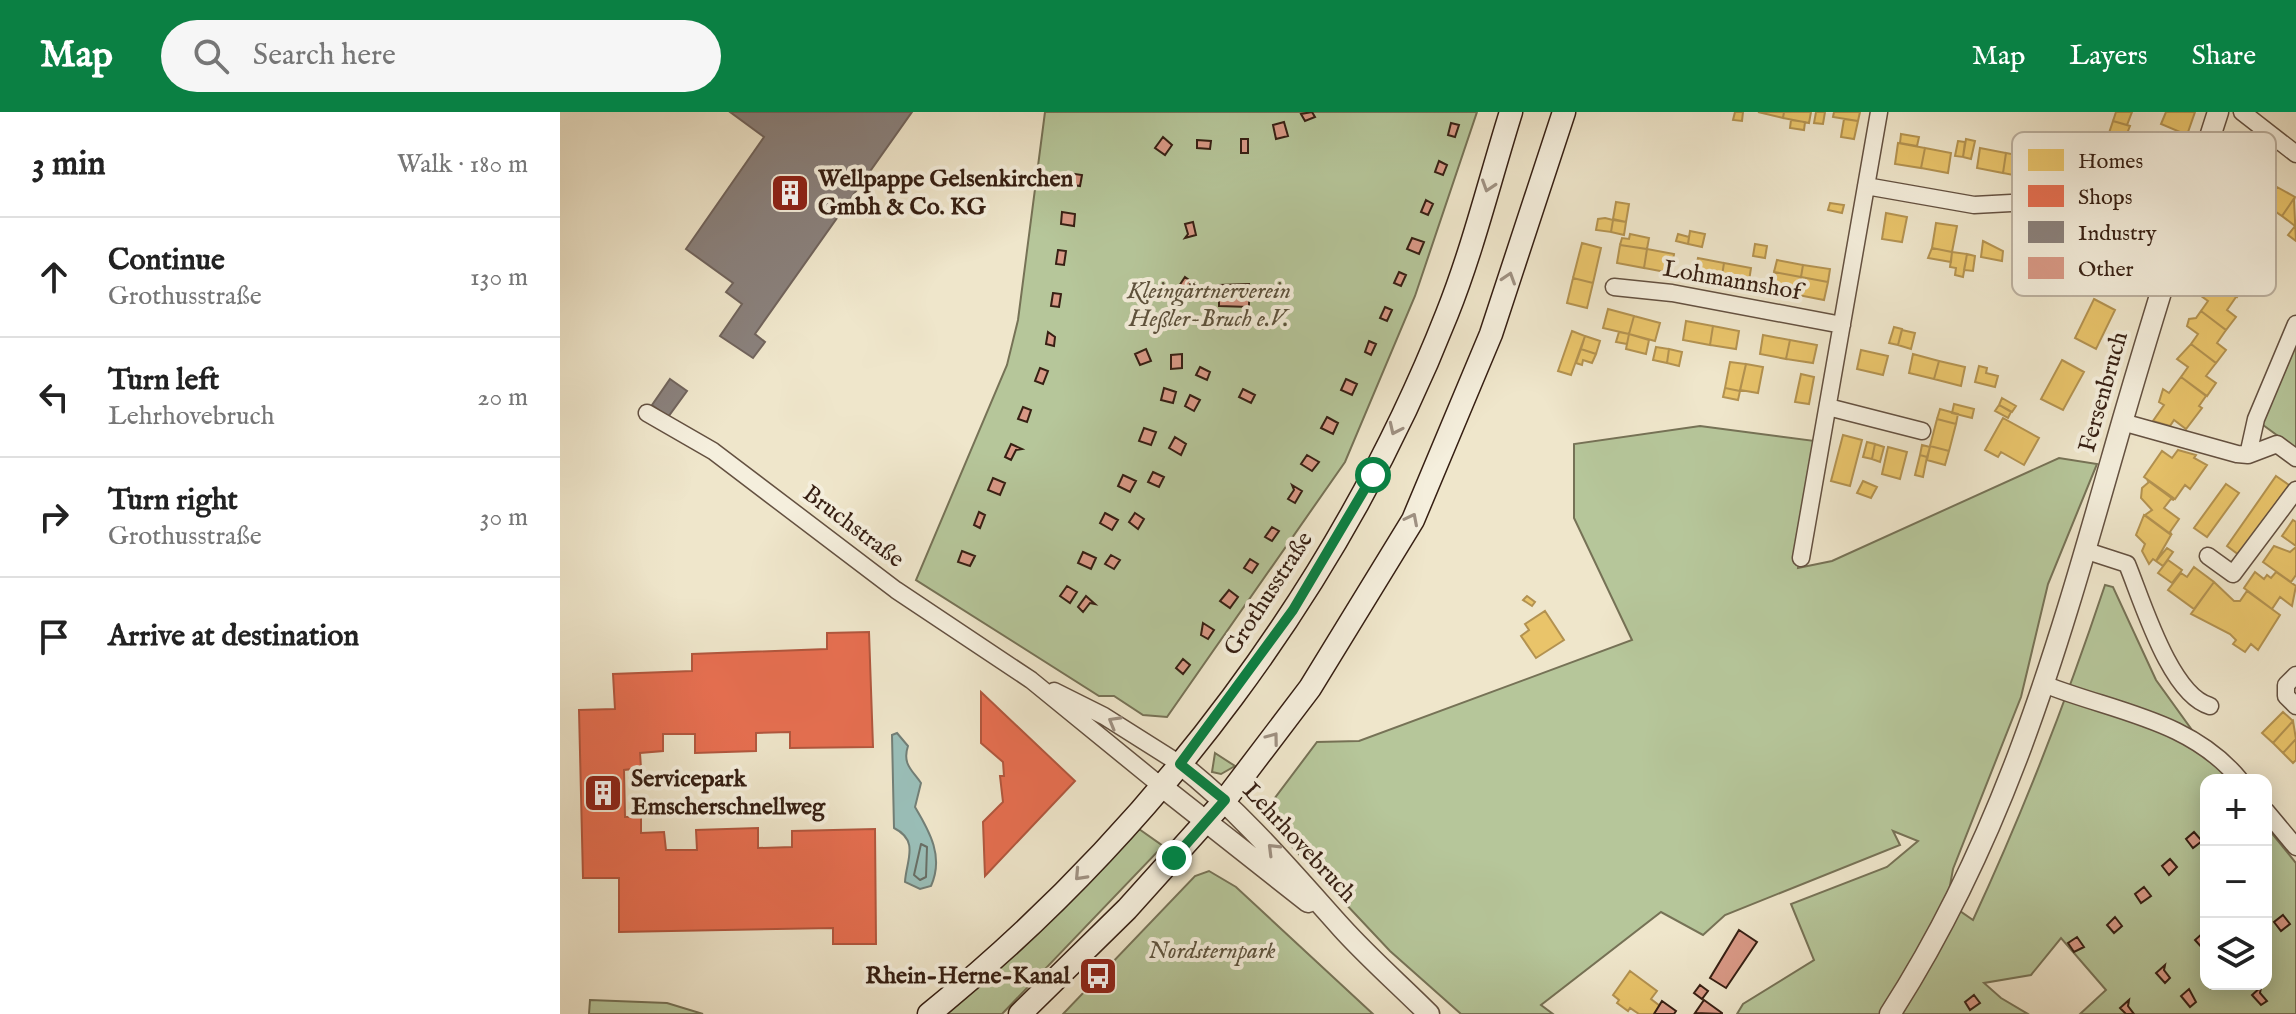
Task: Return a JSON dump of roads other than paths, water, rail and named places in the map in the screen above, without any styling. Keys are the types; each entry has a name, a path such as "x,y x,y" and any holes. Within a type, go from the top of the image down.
{"main road":[{"name":"Grothusstraße","path":"929,1014 1062,894 1161,786 1293,610 1373,475 1447,314 1511,112"},
{"path":"1020,1014 1127,909 1208,822 1310,688 1413,520 1491,334 1564,112"}],"street":[{"path":"1801,558 1879,112"},
{"name":"Fersenbruch","path":"2212,132 2218,112"},
{"path":"2242,112 2268,132"},
{"path":"2276,138 2296,154"},
{"path":"1866,186 1974,205 2011,203"},
{"name":"Lohmannshof","path":"1614,287 1672,293 1842,325"},
{"name":"Fersenbruch","path":"1890,1014 1971,870 2001,805 2046,685 2161,296"},
{"path":"2248,455 2256,419 2296,324"},
{"path":"1828,407 1922,431"},
{"name":"Bruchstraße","path":"647,413 713,451 896,590 1031,680 1161,786"},
{"path":"2122,422 2248,455 2277,444 2296,458"},
{"path":"2208,556 2233,574 2296,490"},
{"path":"2087,551 2127,564 2177,679 2199,703 2210,706"},
{"path":"2296,675 2286,685 2286,696 2296,706"},
{"name":"Bruchstraße","path":"1031,680 1104,716 1180,764"},
{"path":"2046,685 2178,730 2214,753 2234,774"},
{"name":"Lehrhovebruch","path":"1180,764 1225,800 1290,867 1342,929 1429,1014"},
{"name":"Lehrhovebruch","path":"1161,786 1342,929"},
{"path":"2272,818 2296,847"}],"water":[{"path":"897,733 908,746 907,762 921,783 915,807 930,835 936,855 931,886 920,889 905,882 909,845 902,833 894,828 892,735"}],"place":[{"name":"Wellpappe Gelsenkirchen Gmbh & Co. KG","path":"790,193"},
{"name":"Servicepark Emscherschnellweg","path":"603,793"},
{"name":"Rhein-Herne-Kanal","path":"1098,976"}],"park label":[{"name":"Kleingärtnerverein Heßler-Bruch e.V.","path":"1209,305"},
{"name":"Nordsternpark","path":"1212,951"}]}
